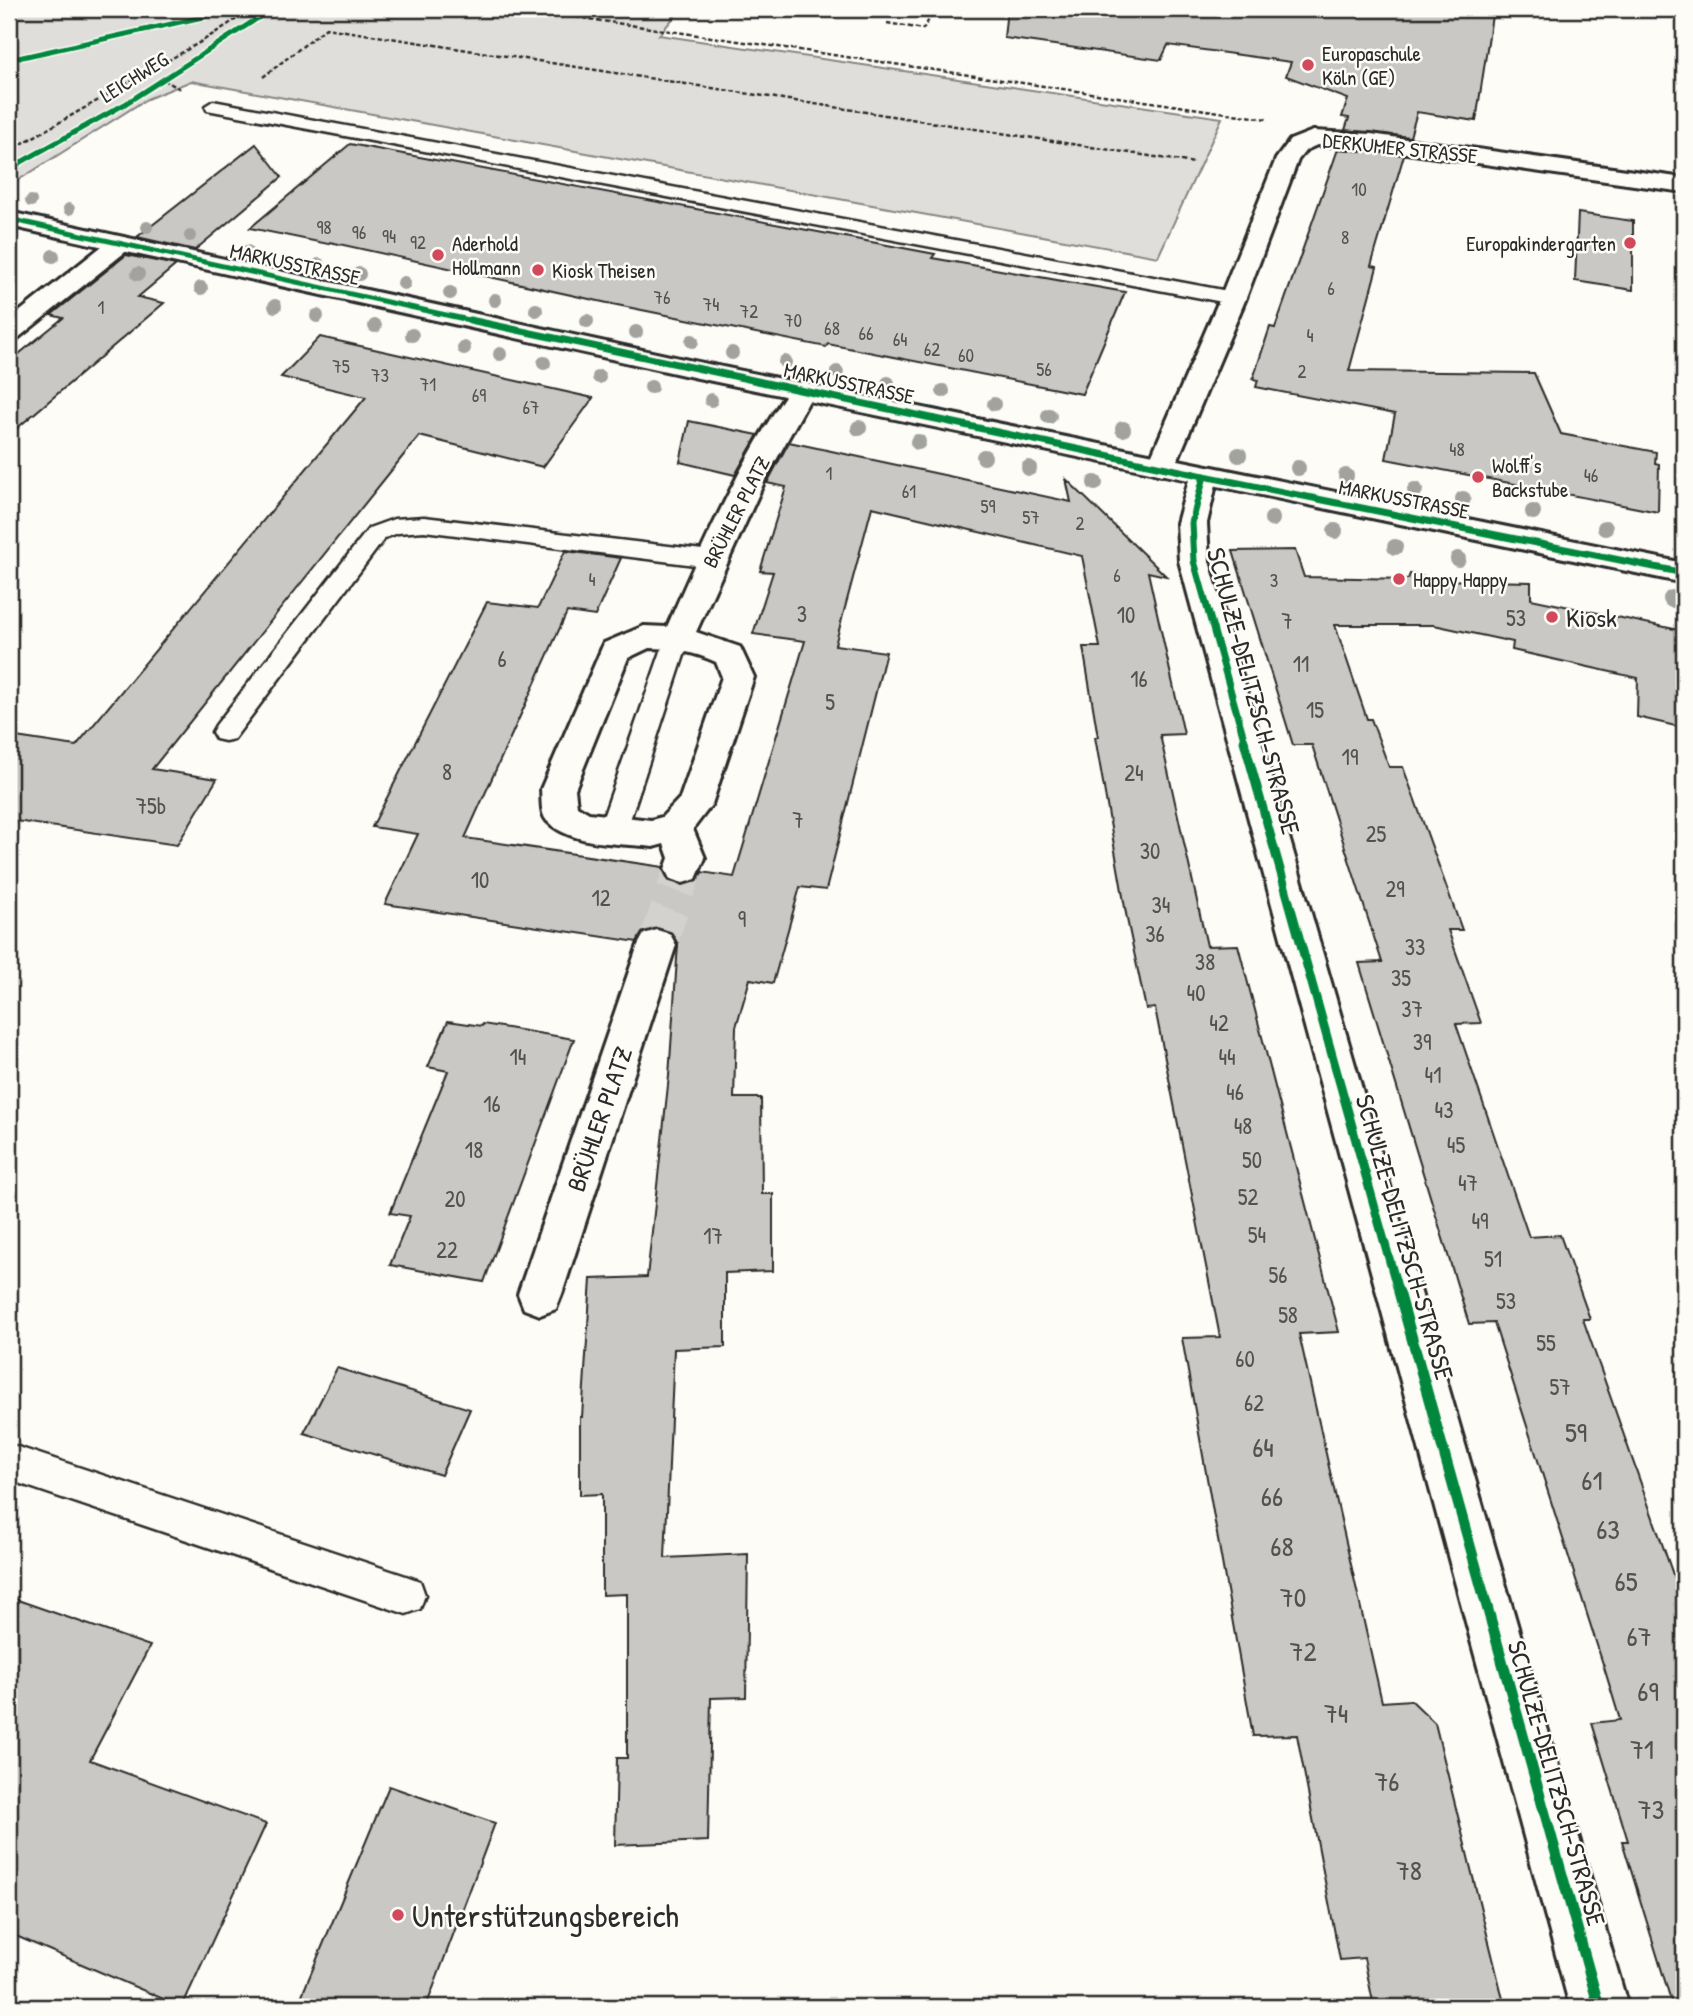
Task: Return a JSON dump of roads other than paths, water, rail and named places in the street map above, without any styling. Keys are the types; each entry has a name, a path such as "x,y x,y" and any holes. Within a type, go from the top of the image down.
{"street":[{"name":"DERKUMER STRASSE","path":"1161,466 1233,298 1287,159 1298,145 1313,138 1371,141 1684,185"},
{"name":"MARKUSSTRASSE","path":"9,219 1204,476 1684,573"},
{"path":"9,332 120,244"},
{"name":"BRÜHLER PLATZ","path":"678,637 711,559 784,418 802,390"},
{"name":"SCHULZE-DELITZSCH-STRASSE","path":"1204,476 1192,523 1194,561 1598,2007"},
{"path":"644,637 678,637 729,655 738,677 695,804 674,826 653,834 581,825 560,812 558,789 615,651 644,637"},
{"path":"674,826 687,858 683,869"},
{"name":"BRÜHLER PLATZ","path":"540,1294 657,945"}],"lane":[{"path":"219,107 1233,298"},
{"path":"225,732 377,533 394,526 424,524 711,559"},
{"path":"613,829 678,637"},
{"path":"9,1462 406,1595"}],"tunnel":[{"path":"657,945 683,869"}],"place":[{"name":"Europaschule Köln (GE)","path":"1308,65"},
{"name":"Europakindergarten","path":"1630,243"},
{"name":"Aderhold Hollmann","path":"438,255"},
{"name":"Kiosk Theisen","path":"538,270"},
{"name":"Wolff's Backstube","path":"1478,477"},
{"name":"Happy Happy","path":"1399,579"},
{"name":"Kiosk","path":"1552,617"},
{"name":"Unterstützungsbereich","path":"398,1915"}]}
